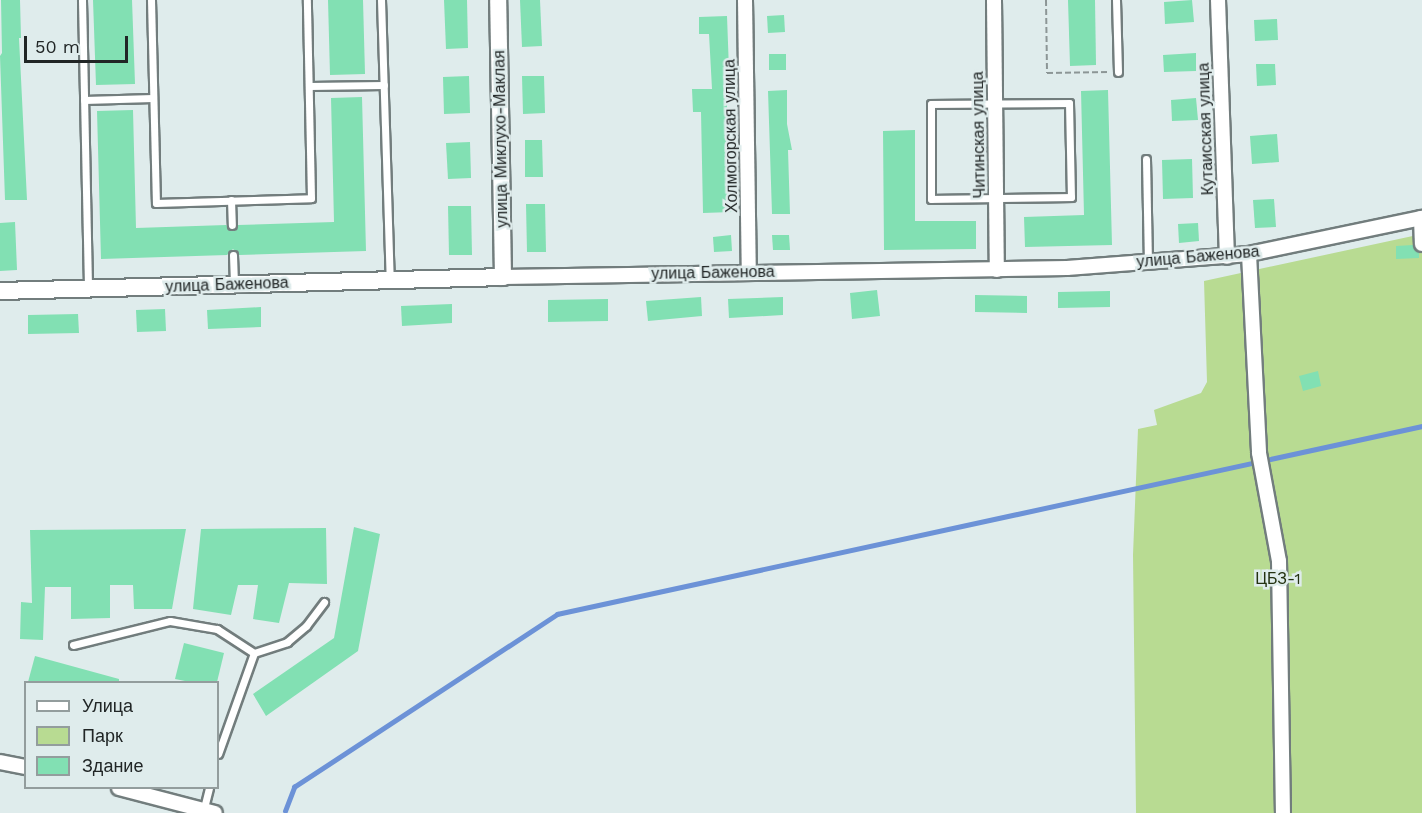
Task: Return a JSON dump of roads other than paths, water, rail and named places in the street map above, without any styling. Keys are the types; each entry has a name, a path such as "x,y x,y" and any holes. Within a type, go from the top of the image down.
{"street":[{"name":"улица Миклухо-Маклая","path":"498,0 503,277"},
{"name":"Холмогорская улица","path":"745,0 749,272"},
{"name":"Читинская улица","path":"994,0 997,270"},
{"name":"Кутаисская улица","path":"1218,0 1227,257"},
{"name":"улица Баженова","path":"0,291 503,277 997,270 1148,263 1249,254 1422,218"},
{"path":"1422,218 1422,244"},
{"path":"1249,254 1259,453 1279,561 1283,813"},
{"path":"0,762 24,767"},
{"path":"123,789 209,811"}],"lane":[{"path":"82,0 88,289"},
{"path":"151,0 156,203 311,198 307,0"},
{"path":"381,0 390,280"},
{"path":"1116,0 1118,72"},
{"path":"309,86 384,85"},
{"path":"84,100 153,98"},
{"path":"1069,103 1071,196 996,198 931,199 931,104 1069,103"},
{"path":"1146,159 1148,263"},
{"path":"231,200 232,225"},
{"path":"233,255 234,284"},
{"path":"254,653 287,642 306,626 324,602"},
{"path":"73,645 170,621 217,629 254,653"},
{"path":"219,751 254,653"},
{"path":"209,789 209,811"}],"waterway":[{"path":"285,811 294,787 557,614 1422,426"}],"park label":[{"name":"ЦБЗ-1","path":"1278,579"}]}
